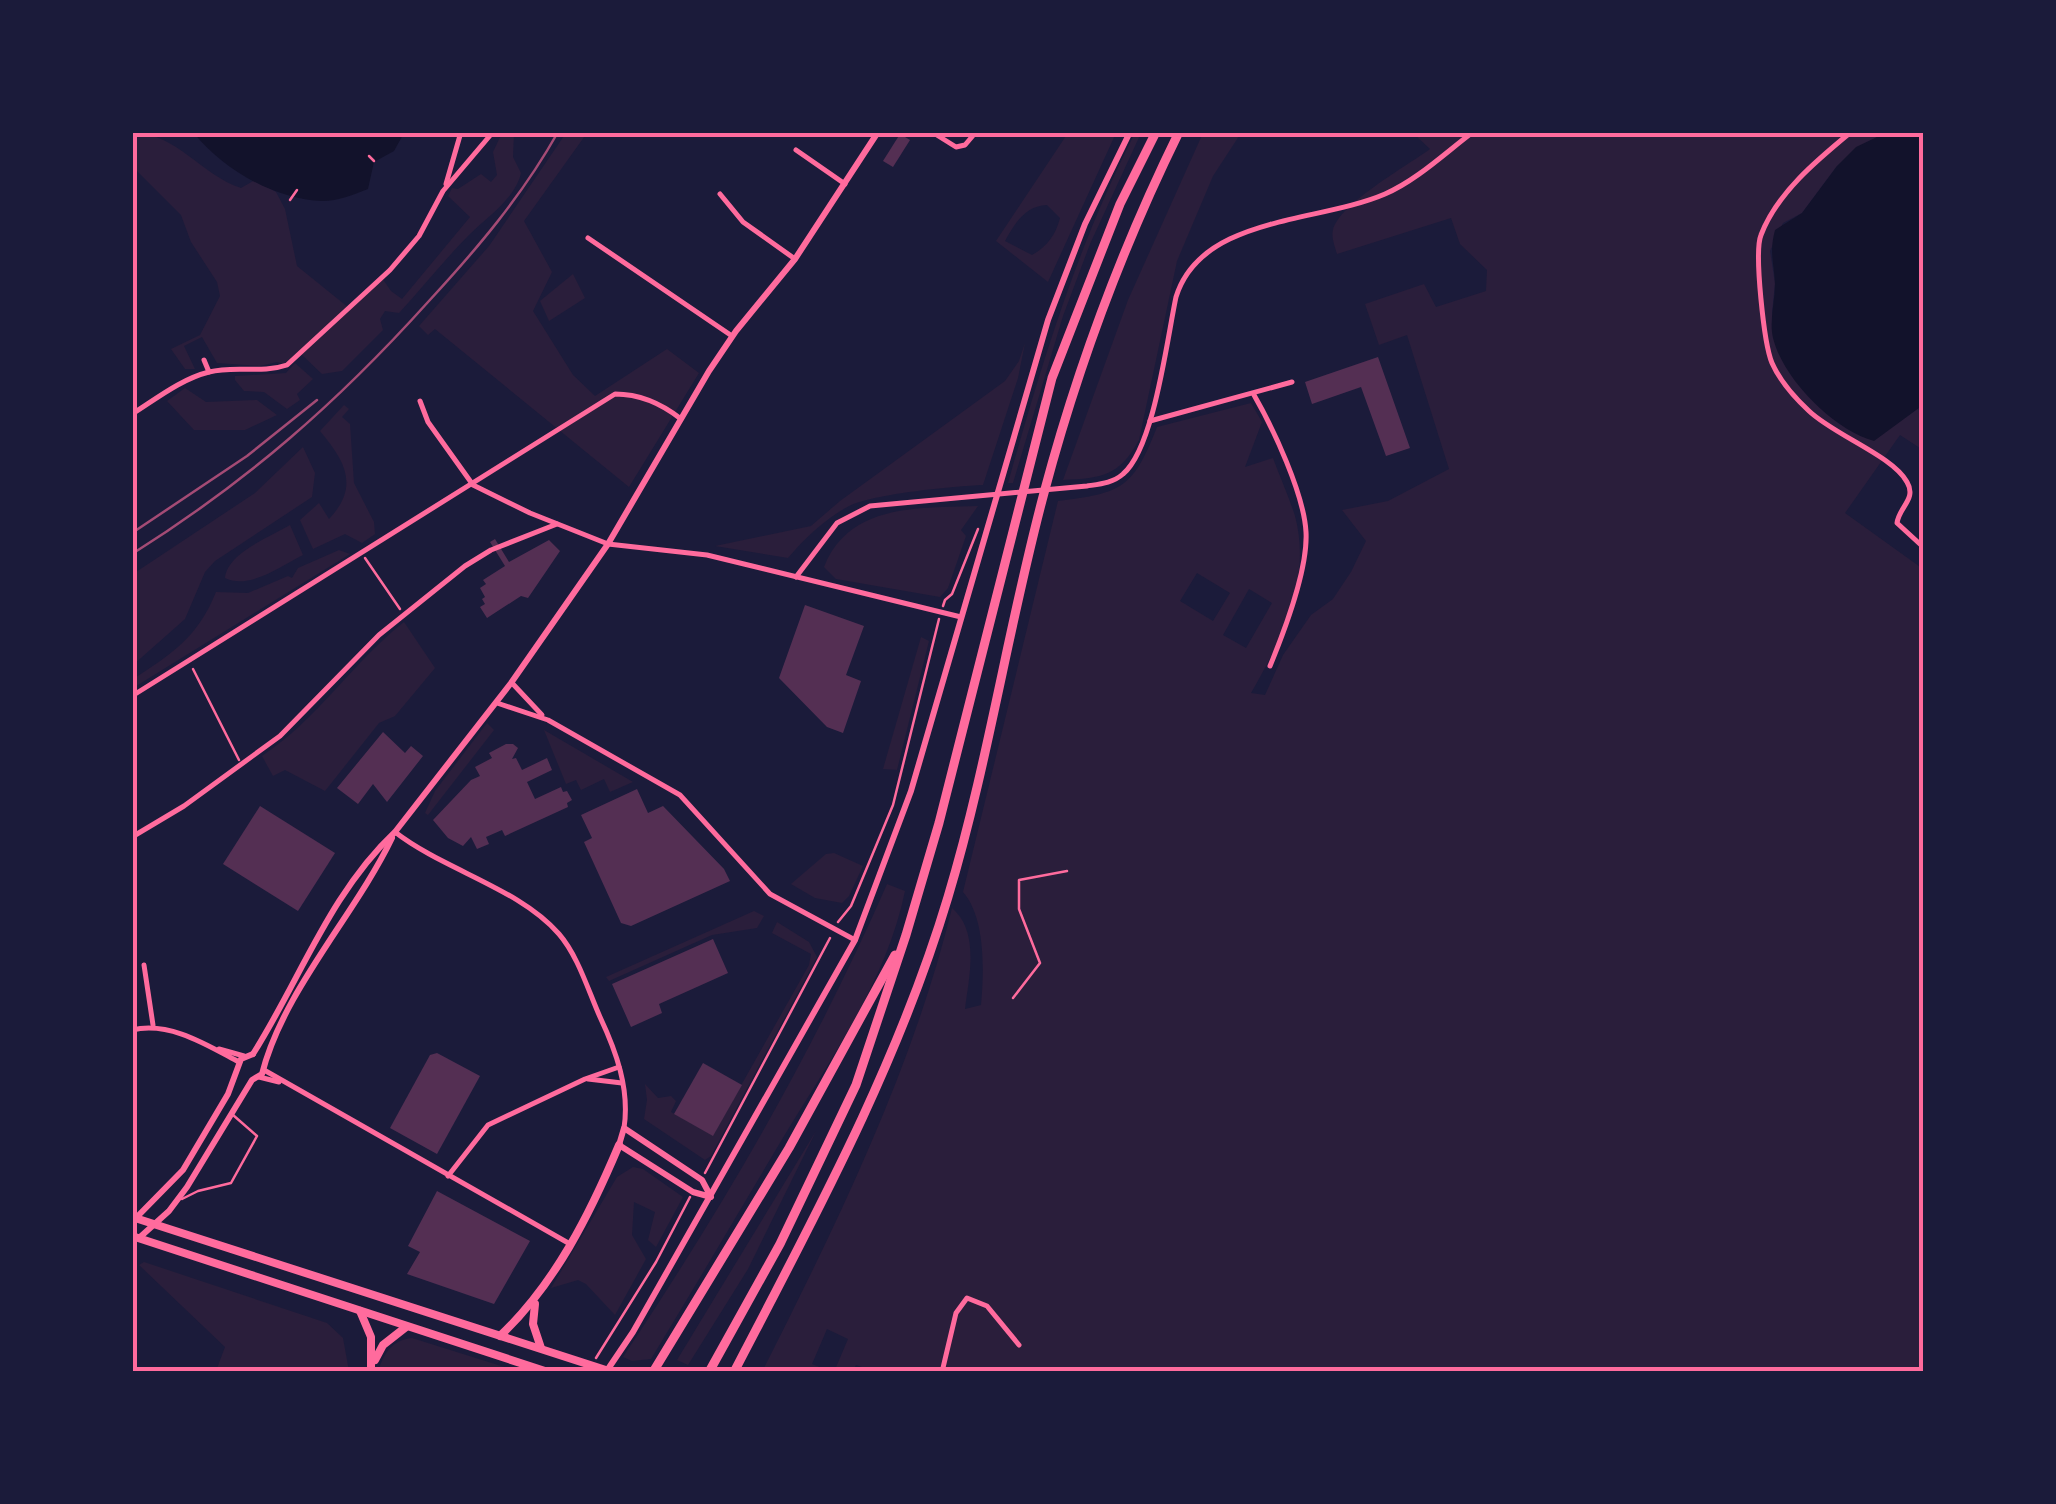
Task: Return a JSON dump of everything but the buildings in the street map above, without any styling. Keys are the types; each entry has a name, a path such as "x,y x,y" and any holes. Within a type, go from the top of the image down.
{"highway":[{"path":"709,1372 780,1244 856,1086 939,823 1052,378 1120,204 1156,132"},
{"path":"734,1371 872,1100 928,956 972,816 1044,496 1075,384 1179,132"},
{"path":"653,1372 789,1148 906,936"}],"main road":[{"path":"500,1336 537,1298 594,1204 619,1145"},
{"path":"134,1219 609,1372"},
{"path":"135,1239 548,1372"},
{"path":"537,1298 533,1324 541,1348"},
{"path":"360,1312 372,1336 372,1368"},
{"path":"372,1368 383,1345 407,1327"}],"street":[{"path":"444,192 461,132"},
{"path":"132,414 188,379 209,372 270,371 287,366 390,270 419,236 444,192 493,132"},
{"path":"134,1219 183,1170 309,948 375,851 395,832 511,682 608,544 732,336 795,259 878,132"},
{"path":"932,132 956,148 965,145 976,132"},
{"path":"609,1372 855,940 911,791 1048,320 1086,224 1130,132"},
{"path":"796,576 837,523 858,510 896,501 1087,486 1112,481 1126,472 1138,454 1150,421 1182,278 1195,261 1216,244 1291,219 1348,208 1389,192 1473,132"},
{"path":"1851,132 1784,196 1762,230 1760,284 1771,360 1808,411 1832,431 1900,472 1910,486 1910,501 1898,515 1897,523 1920,545"},
{"path":"796,150 844,184"},
{"path":"720,194 743,222 795,259"},
{"path":"588,238 732,336"},
{"path":"204,360 209,372"},
{"path":"1150,421 1292,382"},
{"path":"132,696 615,394 630,394 666,407 681,419"},
{"path":"1254,395 1269,422 1295,490 1306,535 1290,619 1270,666"},
{"path":"420,400 428,422 473,485 530,514 608,544 708,556 964,618"},
{"path":"132,837 242,765 297,722 379,635 477,558 560,524"},
{"path":"511,682 548,720"},
{"path":"495,703 548,720 680,794 770,894 855,940"},
{"path":"395,832 520,904 561,936 615,1049 623,1084 624,1128 619,1145 693,1192 711,1197"},
{"path":"135,1239 154,1225 187,1187 260,1072 319,956 395,832"},
{"path":"144,965 153,1026"},
{"path":"132,1030 153,1026 244,1060 570,1244"},
{"path":"244,1060 260,1072"},
{"path":"448,1176 488,1125 619,1067"},
{"path":"585,1079 623,1084"},
{"path":"624,1128 702,1180 711,1197"},
{"path":"183,1170 187,1187"},
{"path":"942,1372 956,1312 968,1298 988,1306 1019,1345"}],"lane":[{"path":"175,1202 198,1191 231,1183 256,1136 232,1114"},
{"path":"187,1187 198,1191"}],"path":[{"path":"368,156 374,162"},
{"path":"290,200 297,190"},
{"path":"702,1180 834,930 851,906 894,805 944,600 952,594 983,516"},
{"path":"364,557 404,616"},
{"path":"192,665 242,765"},
{"path":"1013,998 1040,963 1019,910 1019,880 1067,871"},
{"path":"595,1358 656,1262 693,1192"}],"shaded area":[{"path":"133,133 163,140 241,188 255,180 276,192 285,209 297,266 349,308 382,278 402,299 470,217 448,196 452,188 458,189 481,174 491,182 497,175 493,152 502,133 514,133 513,157 521,173 507,199 399,313 385,311 380,319 383,330 342,371 322,374 300,353 287,365 217,363 202,337 184,346 195,369 185,369 171,349 200,335 220,296 217,282 191,242 181,215 133,167"},
{"path":"194,133 404,133 394,151 374,162 368,189 322,201 287,195 251,180 219,159"},
{"path":"566,133 587,133 524,221 552,272 533,311 573,375 595,396 667,349 699,373 629,487 435,329 428,335 419,326 489,246"},
{"path":"1068,133 1116,133 1048,282 996,241","holes":["1047,205 1060,218 1050,239 1032,255 1005,241 1017,222 1039,206"]},
{"path":"1135,133 1141,133 1090,244 1063,316 1013,483 1008,483 1063,304"},
{"path":"1203,133 1241,133 1213,176 1177,261 1139,440 1124,461 1108,473 1063,480 1128,300"},
{"path":"1413,133 1918,133 1877,137 1837,166 1802,213 1783,223 1770,251 1775,283 1772,313 1919,410 1923,405 1923,450 1900,435 1845,513 1923,569 1923,1371 876,1372 856,1365 853,1371 834,1372 848,1339 827,1329 812,1364 829,1371 762,1372 845,1203 894,1087 952,908 966,929 971,956 965,1009 981,1005 980,931 963,892 1058,501 1098,495 1123,484 1141,463 1157,427 1251,403 1262,422 1245,467 1273,458 1295,516 1299,540 1300,563 1291,608 1251,693 1265,695 1283,655 1311,615 1333,599 1366,541 1342,510 1388,501 1449,469 1407,335 1379,345 1365,304 1424,284 1436,307 1486,291 1487,270 1460,244 1451,218 1337,254 1332,236 1347,209 1430,149","holes":["1197,573 1230,593 1213,621 1180,601","1249,589 1272,603 1246,648 1223,635"]},
{"path":"1924,133 1923,405 1874,441 1843,426 1812,401 1779,354 1772,324 1773,238 1775,230 1802,213 1856,147 1877,137"},
{"path":"573,274 585,298 549,321 540,301"},
{"path":"1025,343 1018,378 983,485 914,491 849,506 808,536 788,558 715,546 811,526 1005,381 1019,361"},
{"path":"295,363 313,379 297,394 300,400 287,409 264,392 244,391 235,380 235,376 286,373"},
{"path":"185,388 206,402 257,400 277,415 245,430 194,430 167,401"},
{"path":"344,405 349,409 342,417 350,424 354,483 374,522 375,534 362,543 345,534 313,549 300,520 319,503 329,519 344,496 346,474 342,463 320,431"},
{"path":"303,447 315,473 312,497 215,561 205,572 185,619 133,665 133,574 255,493"},
{"path":"978,506 961,530 966,536 948,588 940,597 836,579 824,567 835,546 868,520 910,509"},
{"path":"290,525 303,555 254,579 225,578 241,553"},
{"path":"339,550 350,554 133,688 133,679 192,633 216,592 248,593 288,576 292,578 298,568"},
{"path":"404,622 435,668 395,716 379,723 325,791 285,770 273,776 262,756 300,725"},
{"path":"921,637 929,641 897,770 883,769"},
{"path":"487,723 494,730 428,815 425,813 435,791"},
{"path":"544,730 633,782 610,792 604,779 581,790 576,780 566,784"},
{"path":"834,853 863,866 842,903 815,898 791,884 826,854"},
{"path":"887,884 905,891 885,956 855,1018 651,1359 632,1361 623,1357 766,1126 829,1008"},
{"path":"754,911 764,916 757,928 712,935 609,981 606,977"},
{"path":"777,922 809,942 817,957 711,1156 705,1160 644,1119 645,1084 658,1098 671,1096 676,1101 671,1112 713,1135 809,965 811,954 772,933"},
{"path":"816,1131 748,1269 688,1365 677,1360"},
{"path":"633,1167 643,1169 683,1197 656,1247 648,1240 655,1212 634,1202 632,1235 646,1259 615,1315 578,1280 551,1288 617,1177"},
{"path":"144,1262 327,1323 343,1338 349,1371 216,1371 225,1347 139,1265"},
{"path":"412,1338 517,1371 378,1371 390,1348"}],"railway":[{"path":"132,554 253,469 360,374 481,242 558,132"},
{"path":"132,533 247,456 317,400"}]}
